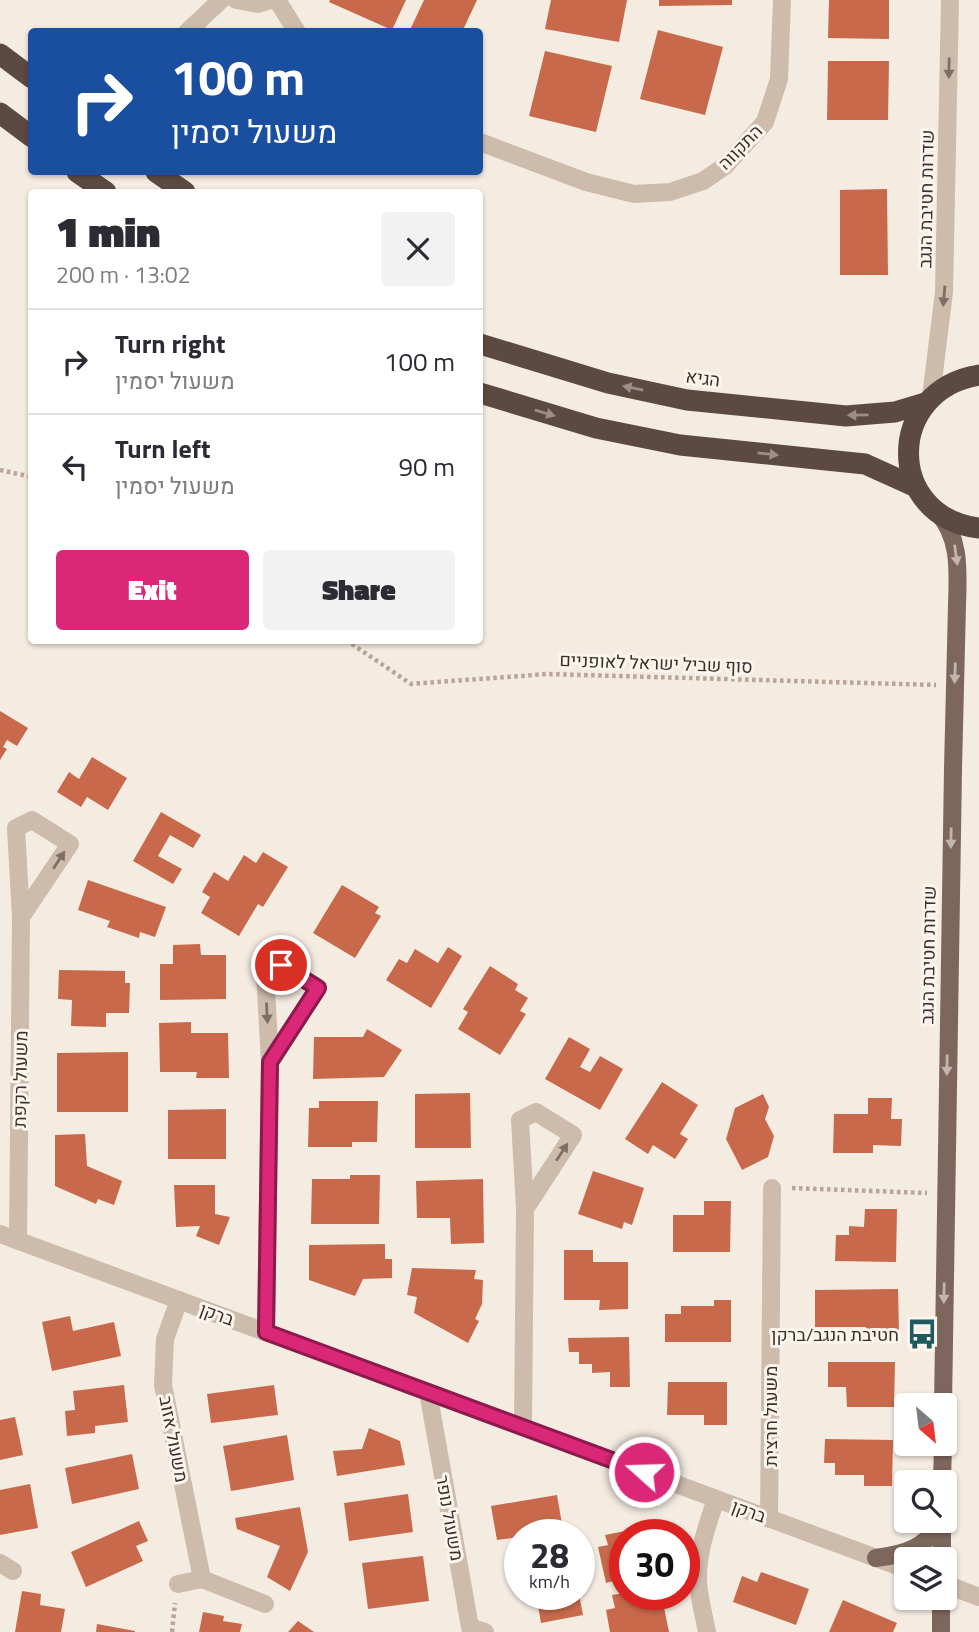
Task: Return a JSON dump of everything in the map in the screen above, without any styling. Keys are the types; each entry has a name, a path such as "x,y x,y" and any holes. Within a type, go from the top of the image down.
{"highway":[{"path":"0,54 28,75"},
{"path":"0,113 28,133"},
{"path":"81,175 102,189"},
{"path":"160,175 181,189"},
{"name":"הגיא","path":"483,345 608,383 687,400 846,416 876,415 928,400 948,384 979,375"},
{"path":"483,394 596,428 680,445 865,464 916,487"},
{"path":"928,400 911,429 908,444 911,473 916,487 936,511 962,525 979,528"}],"main road":[{"name":"שדרות חטיבת הנגב","path":"936,511 948,525 956,549 957,605 943,1393"},
{"path":"876,1558 907,1552 923,1544 934,1533"},
{"path":"941,1610 941,1632"}],"street":[{"path":"191,28 221,0"},
{"path":"236,0 258,4 271,0"},
{"path":"277,0 294,28"},
{"name":"התקווה","path":"483,143 586,181 634,194 670,192 703,181 725,166 765,122 779,79 782,0"},
{"name":"שדרות חטיבת הנגב","path":"928,400 944,292 950,0"},
{"name":"משעול רקפת","path":"18,1241 21,917 16,828 32,820 70,844 21,917"},
{"path":"266,1332 270,1062 265,972 281,965 318,988 270,1062"},
{"path":"523,1427 525,1209 520,1120 536,1112 573,1135 525,1209"},
{"name":"משעול חרצית","path":"769,1519 772,1188"},
{"name":"ברקן","path":"0,1234 894,1565"},
{"name":"משעול אזוב","path":"178,1300 165,1339 163,1385 202,1579"},
{"name":"משעול נופר","path":"428,1392 470,1627 485,1632"},
{"path":"707,1632 698,1583 699,1564 703,1538 716,1499"},
{"path":"178,1584 202,1579 265,1604"},
{"path":"957,1589 979,1597"}],"path":[{"path":"0,470 28,476"},
{"name":"סוף שביל ישראל לאופניים","path":"352,644 411,684 547,674 940,685"},
{"path":"772,1188 945,1193"},
{"path":"172,1632 178,1584"}],"building":[{"path":"330,0 406,0 393,28 329,2"},
{"path":"424,0 477,0 464,28 411,28"},
{"path":"551,0 627,0 619,42 545,29"},
{"path":"659,0 732,0 732,5 659,6"},
{"path":"829,0 889,0 889,39 828,38"},
{"path":"658,30 723,47 705,115 640,99"},
{"path":"545,51 612,66 596,132 529,116"},
{"path":"828,61 889,61 888,120 827,120"},
{"path":"887,189 888,275 840,275 840,190"},
{"path":"0,711 28,728 17,746 7,740 3,747 7,749 0,760"},
{"path":"92,757 127,778 108,810 87,797 81,807 57,792 69,772 79,779"},
{"path":"161,812 201,835 193,848 170,835 158,856 182,869 173,884 133,861"},
{"path":"263,852 288,867 263,907 258,904 239,936 201,913 210,897 202,892 214,872 228,881 244,855 256,863"},
{"path":"88,880 166,907 155,937 140,932 139,938 107,927 110,921 78,910"},
{"path":"342,885 379,907 375,913 381,916 355,958 313,933"},
{"path":"200,944 201,955 226,955 226,999 160,1000 160,964 173,964 173,945"},
{"path":"448,947 462,956 431,1008 386,980 399,959 407,963 415,949 438,963"},
{"path":"490,966 518,984 515,990 528,998 520,1011 526,1014 500,1055 458,1029 468,1012 463,1009"},
{"path":"59,970 125,971 125,983 130,983 129,1013 106,1013 106,1027 71,1026 72,1000 58,999"},
{"path":"191,1022 191,1033 228,1033 229,1078 196,1078 197,1072 160,1072 159,1023"},
{"path":"367,1029 402,1050 384,1077 313,1079 314,1037 363,1037"},
{"path":"569,1037 590,1049 580,1067 590,1072 600,1056 623,1069 600,1110 545,1079"},
{"path":"128,1052 128,1112 57,1112 57,1053"},
{"path":"662,1082 698,1105 680,1134 688,1139 675,1159 653,1145 648,1154 625,1139"},
{"path":"470,1093 471,1148 415,1148 415,1094"},
{"path":"763,1094 769,1107 765,1119 774,1136 768,1157 742,1170 726,1139 735,1108"},
{"path":"868,1098 892,1098 891,1119 902,1119 901,1146 873,1145 873,1153 833,1153 834,1114 868,1114"},
{"path":"319,1101 378,1101 377,1142 352,1142 352,1147 308,1147 309,1108 319,1108"},
{"path":"226,1109 226,1159 168,1159 168,1110"},
{"path":"85,1134 87,1166 122,1181 114,1205 98,1199 96,1204 55,1186 55,1135"},
{"path":"593,1171 644,1188 632,1225 624,1222 622,1229 578,1214"},
{"path":"350,1175 380,1175 379,1224 311,1224 312,1179 350,1179"},
{"path":"483,1179 484,1243 451,1244 450,1218 417,1218 416,1181"},
{"path":"174,1185 215,1185 215,1214 230,1217 219,1245 196,1236 200,1226 176,1227"},
{"path":"704,1201 731,1201 730,1252 673,1252 673,1215 704,1215"},
{"path":"865,1209 897,1209 896,1262 835,1261 836,1235 849,1235 849,1226 864,1227"},
{"path":"385,1244 385,1259 392,1259 392,1278 363,1279 355,1296 309,1280 309,1245"},
{"path":"564,1250 593,1250 593,1262 628,1262 628,1309 599,1310 600,1300 564,1300"},
{"path":"412,1268 476,1270 474,1279 483,1280 482,1304 475,1319 479,1321 468,1343 414,1313 417,1297 407,1295"},
{"path":"898,1289 899,1332 866,1332 866,1327 815,1327 815,1290"},
{"path":"714,1300 731,1300 731,1342 665,1342 665,1314 681,1314 681,1306 714,1306"},
{"path":"70,1316 73,1331 114,1322 121,1356 52,1371 42,1322"},
{"path":"629,1337 630,1387 610,1387 610,1372 592,1373 592,1364 579,1364 579,1352 569,1352 568,1338"},
{"path":"828,1362 895,1362 894,1407 847,1407 846,1387 828,1387"},
{"path":"668,1382 727,1382 727,1425 704,1425 704,1415 667,1415"},
{"path":"124,1385 128,1422 95,1426 95,1433 67,1436 65,1411 75,1410 73,1391"},
{"path":"274,1385 278,1415 211,1423 207,1394"},
{"path":"15,1417 23,1455 0,1460 0,1420"},
{"path":"369,1428 400,1441 405,1465 337,1476 333,1451 362,1449"},
{"path":"287,1435 294,1480 231,1491 223,1446"},
{"path":"825,1439 893,1440 892,1486 864,1486 864,1475 835,1475 835,1463 824,1463"},
{"path":"132,1454 139,1489 72,1504 65,1468"},
{"path":"30,1484 38,1528 0,1535 0,1490"},
{"path":"408,1494 413,1532 349,1541 344,1503"},
{"path":"557,1495 561,1519 504,1519 504,1539 497,1540 491,1506"},
{"path":"300,1507 308,1552 290,1591 267,1577 280,1546 237,1529 235,1518"},
{"path":"139,1521 148,1541 136,1546 143,1561 86,1587 71,1552"},
{"path":"609,1534 609,1582 606,1583 598,1547 608,1545 605,1535"},
{"path":"423,1556 429,1601 368,1609 362,1563"},
{"path":"761,1572 809,1589 796,1625 733,1602 742,1576 757,1582"},
{"path":"22,1591 41,1594 40,1605 65,1609 61,1632 15,1632"},
{"path":"843,1600 897,1623 893,1632 829,1632"},
{"path":"539,1610 582,1610 583,1615 541,1623"},
{"path":"606,1610 664,1610 669,1632 610,1632"},
{"path":"203,1612 224,1616 223,1621 242,1624 240,1632 199,1632"},
{"path":"298,1621 314,1632 288,1632"},
{"path":"97,1624 135,1631 135,1632 96,1632"}],"place":[{"name":"חטיבת הנגב/ברקן","path":"922,1334"}],"route":[{"path":"281,965 318,988 270,1062 266,1332 644,1472"}]}
